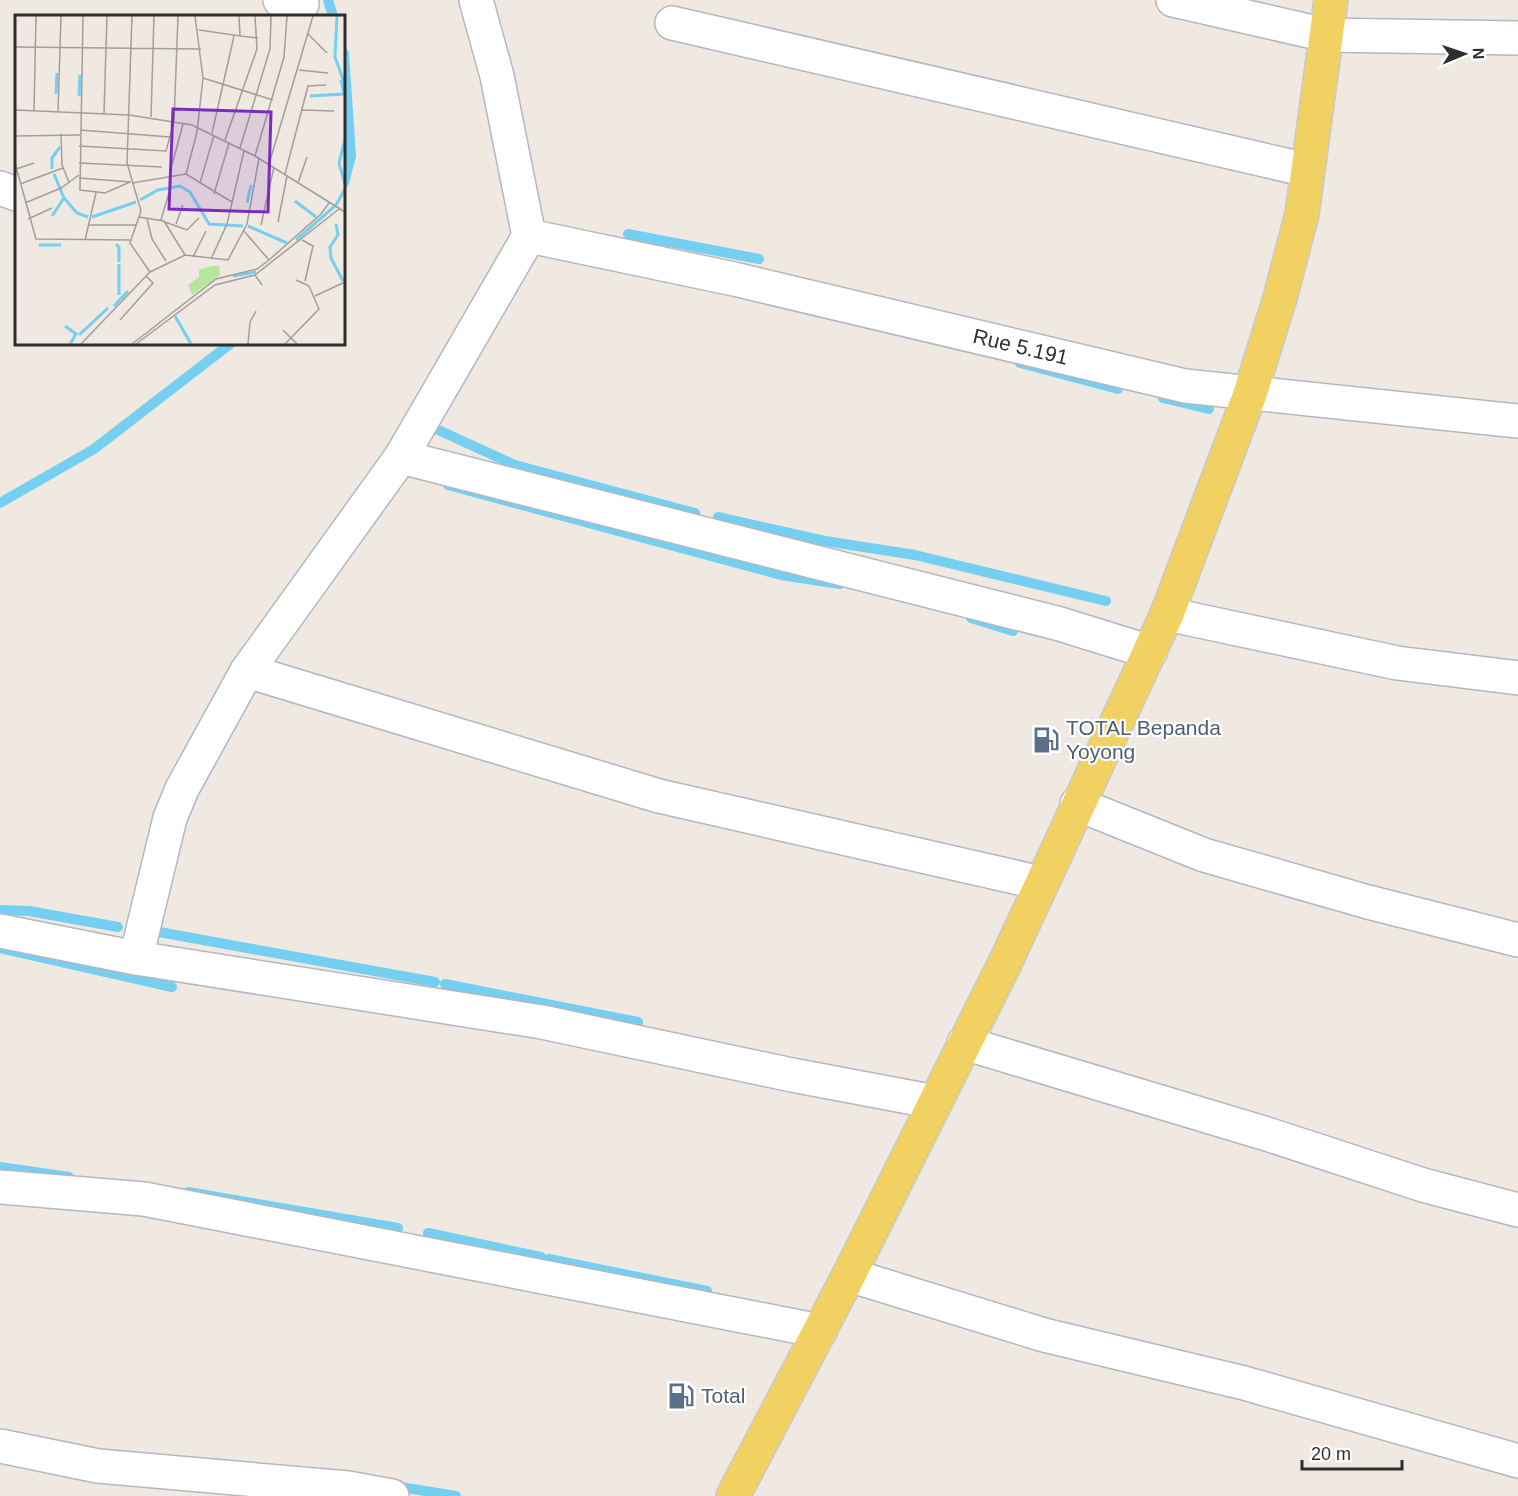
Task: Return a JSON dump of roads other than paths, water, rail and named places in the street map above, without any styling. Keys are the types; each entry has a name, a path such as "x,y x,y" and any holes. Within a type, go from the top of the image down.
{"main road":[{"path":"733,1496 849,1275 1006,961 1167,614 1250,394 1286,277 1302,214 1331,0"}],"street":[{"path":"136,958 170,818 182,789 247,671 401,457 530,236 497,76 477,0"},
{"path":"1173,0 1326,35 1518,38"},
{"path":"672,23 1307,170"},
{"path":"0,188 15,194"},
{"name":"Rue 5.191","path":"530,236 734,279 1185,386 1518,421"},
{"path":"401,457 1060,624 1150,652"},
{"path":"1167,614 1397,663 1518,678"},
{"path":"247,671 659,796 1041,882"},
{"path":"1077,804 1204,855 1368,902 1518,940"},
{"path":"0,931 136,958 542,1022 792,1075 934,1102"},
{"path":"964,1043 1270,1135 1423,1185 1518,1210"},
{"path":"0,1187 144,1199 820,1331"},
{"path":"849,1275 1044,1335 1244,1383 1518,1461"},
{"path":"0,1446 98,1466 348,1488 392,1496"}],"waterway":[{"path":"328,0 333,15"},
{"path":"345,68 351,156 345,179"},
{"path":"628,234 759,259"},
{"path":"0,503 94,449 229,345"},
{"path":"1020,363 1118,389"},
{"path":"1163,398 1209,409"},
{"path":"425,424 515,465 695,513"},
{"path":"448,485 781,575 840,584"},
{"path":"718,517 825,541 915,555 1106,601"},
{"path":"971,618 1013,631"},
{"path":"0,910 29,911 118,927"},
{"path":"159,932 435,982"},
{"path":"0,948 172,987"},
{"path":"445,984 638,1022"},
{"path":"0,1167 69,1177"},
{"path":"188,1192 398,1228"},
{"path":"428,1233 541,1257"},
{"path":"549,1259 707,1291"},
{"path":"394,1486 456,1496"}],"place":[{"name":"TOTAL Bepanda Yoyong","path":"1046,740"},
{"name":"Total","path":"681,1396"}]}
